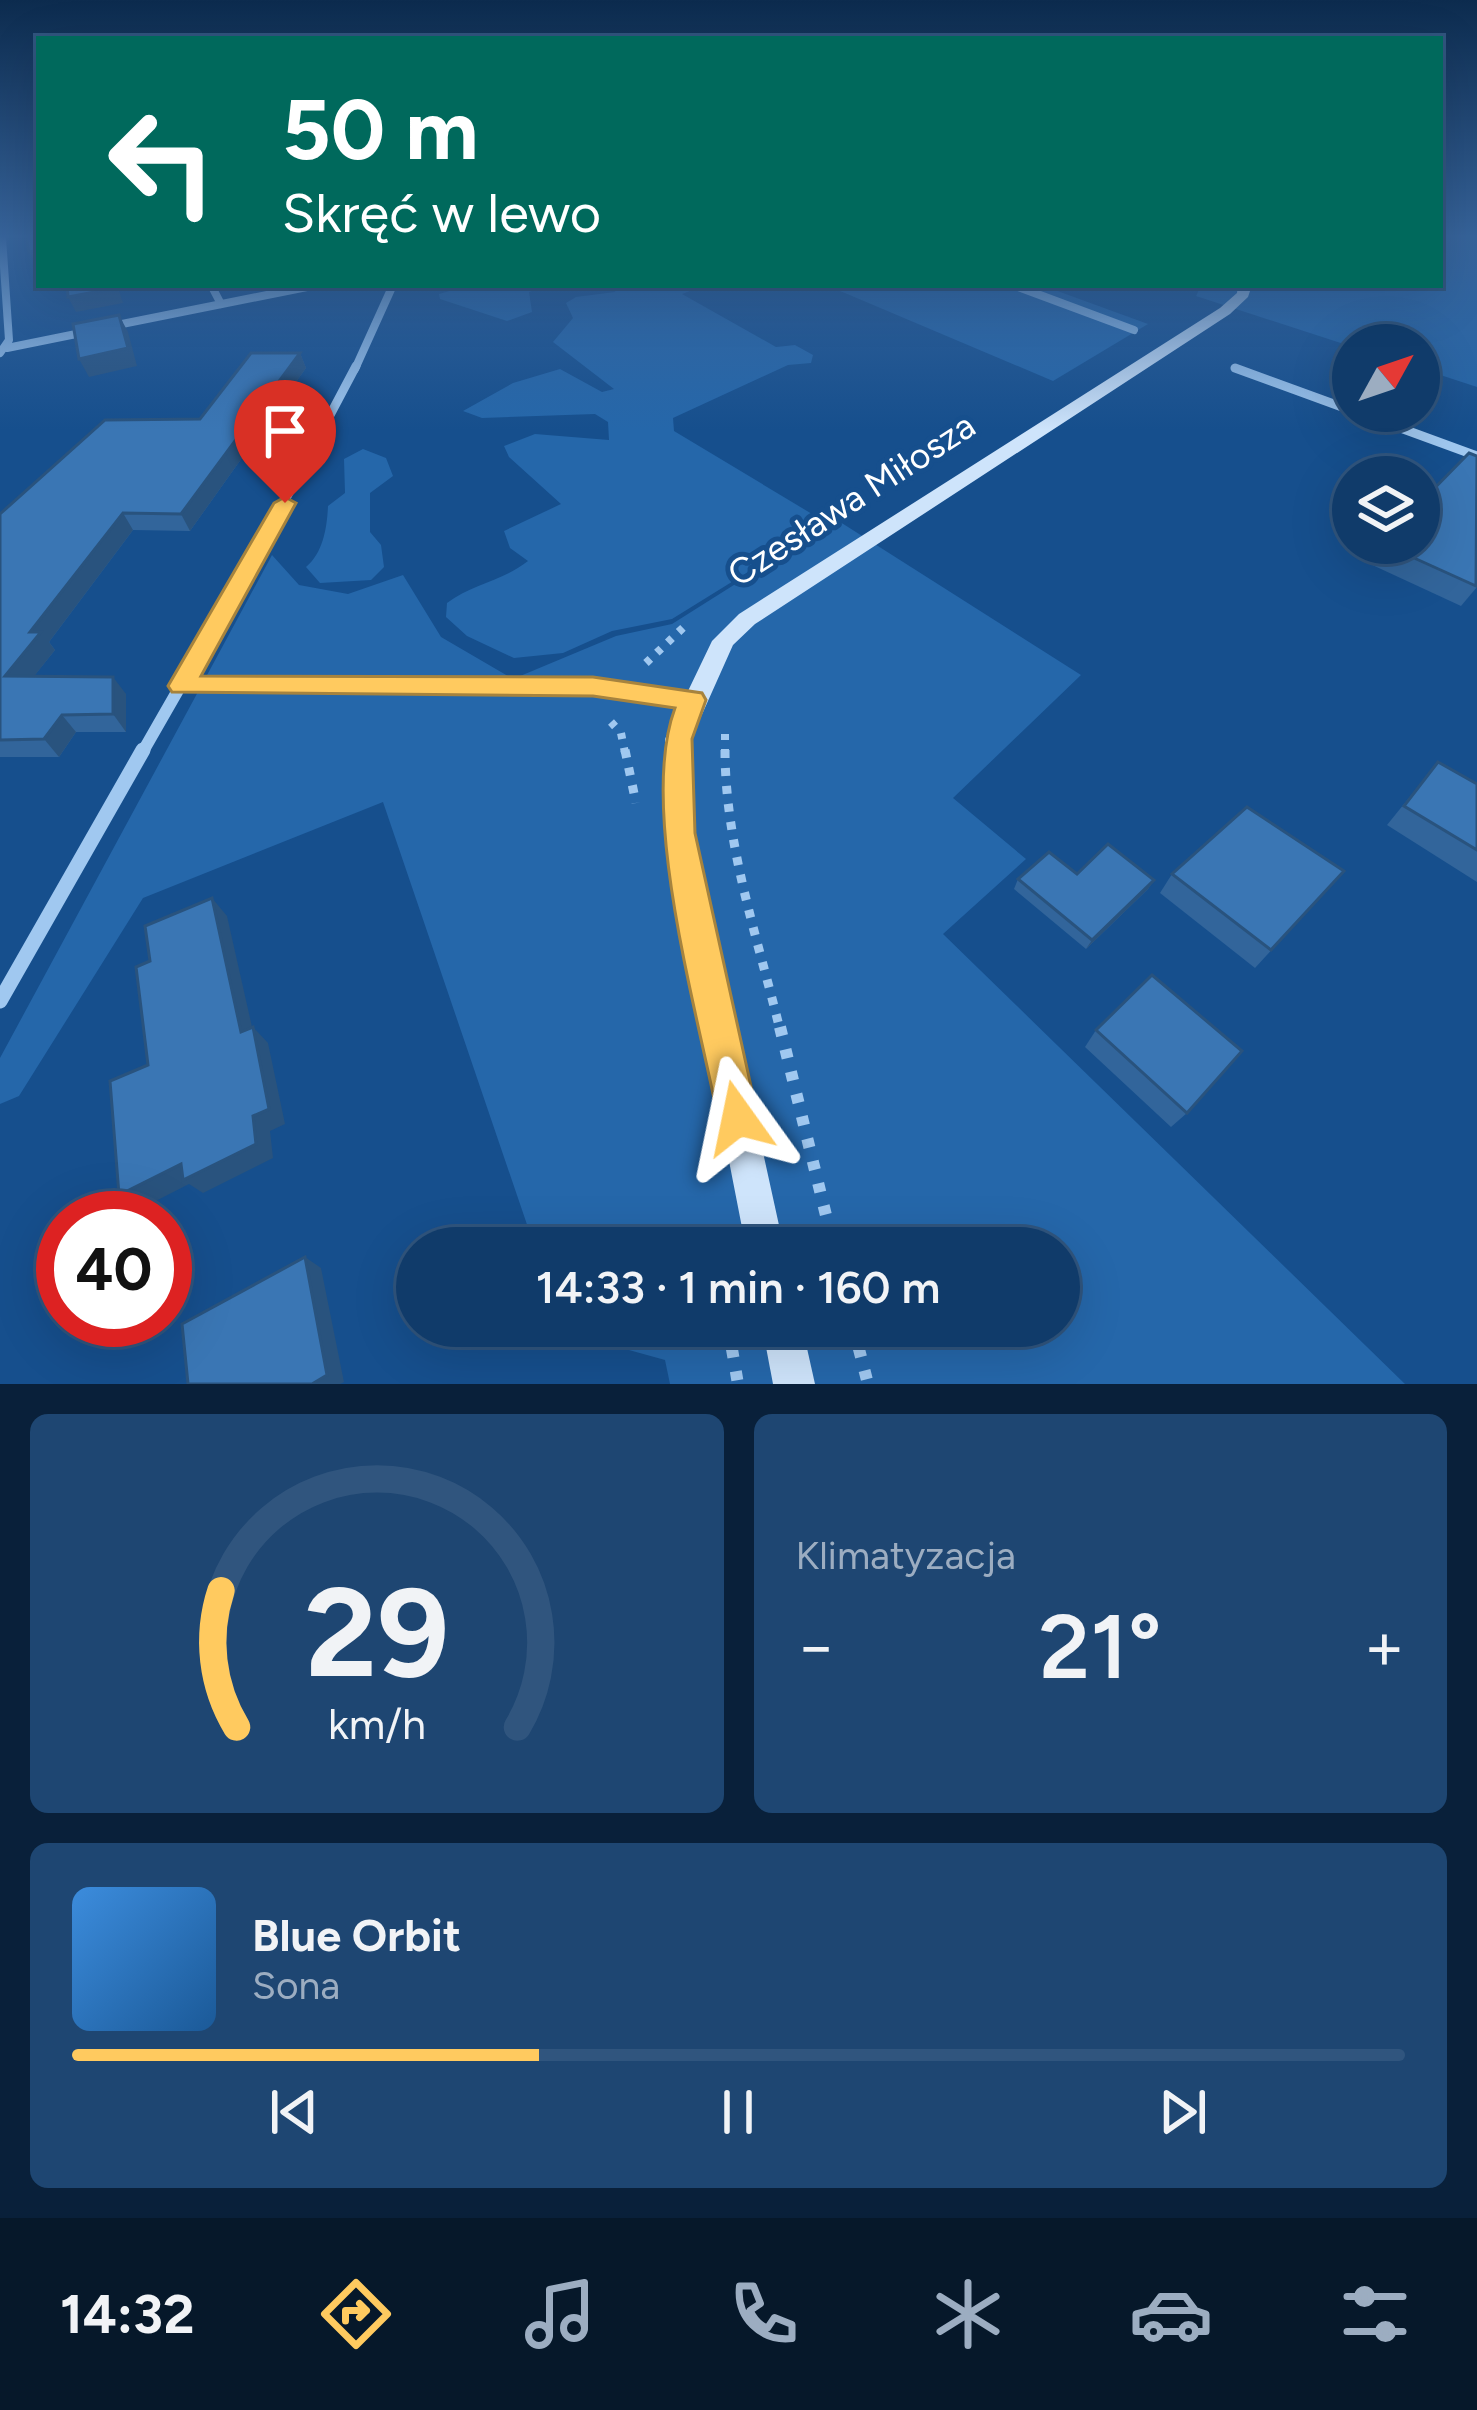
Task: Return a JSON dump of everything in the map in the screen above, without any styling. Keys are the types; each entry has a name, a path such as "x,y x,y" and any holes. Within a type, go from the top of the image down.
{"street":[{"path":"3,302 4,350 232,302"},
{"path":"0,1000 316,444 385,302"},
{"path":"1058,302 1134,330"},
{"name":"Czesława Miłosza","path":"761,1227 679,833 678,739 692,700 723,641 747,619 1235,302"},
{"path":"1234,368 1332,403"},
{"path":"1411,432 1477,456"},
{"path":"786,1347 794,1384"}],"lane":[{"path":"182,686 593,686 692,700"}],"path":[{"path":"599,717 621,733 636,804"},
{"path":"725,727 725,792 734,842 829,1227"},
{"path":"732,1347 738,1384"},
{"path":"858,1347 868,1384"}],"shaded area":[{"path":"448,302 530,302 532,312 507,321"},
{"path":"695,302 776,347 795,345 813,355 811,363 788,365 673,418 674,431 827,523 672,619 612,631 563,653 514,658 467,636 446,617 447,603 528,561 510,548 504,531 561,504 509,457 504,446 535,434 609,440 608,422 595,414 482,418 463,411 513,383 560,369 602,392 614,389 553,342 573,318 566,303"},
{"path":"865,302 1087,302 1148,324 1053,381"},
{"path":"1213,302 1477,302 1477,387 1440,375 1440,324 1332,324 1332,340"},
{"path":"363,449 386,458 393,476 370,493 370,532 381,545 384,567 371,580 320,583 306,567 323,540 328,506 345,493 344,459"},
{"path":"837,520 1081,675 953,798 1026,859 943,934 1405,1384 670,1384 665,1360 618,1347 1080,1347 1080,1227 528,1227 383,802 143,898 19,1096 0,1104 0,1058 272,555 299,585 348,594 403,575 441,637 513,679 616,636 672,624"}],"building":[{"path":"119,315 128,348 79,359 73,324"},
{"path":"251,353 300,353 181,514 123,513 30,632 41,632 5,676 113,677 113,714 62,715 44,739 0,740 0,514 105,420 200,419"},
{"path":"1469,453 1477,456 1476,586 1427,564 1440,564 1440,483"},
{"path":"1438,762 1477,784 1477,850 1404,806"},
{"path":"1247,807 1344,871 1271,950 1172,874"},
{"path":"1108,844 1154,880 1092,940 1018,879 1049,852 1077,874"},
{"path":"212,898 241,1032 253,1027 269,1109 253,1116 256,1144 183,1180 181,1164 119,1191 110,1081 148,1065 136,967 150,961 145,926"},
{"path":"1152,975 1242,1051 1187,1113 1096,1030"},
{"path":"305,1257 327,1375 312,1384 188,1384 184,1347 192,1347 192,1319"}],"route":[{"path":"285,503 182,686 593,686 692,700 678,739 679,833 738,1118"}]}
